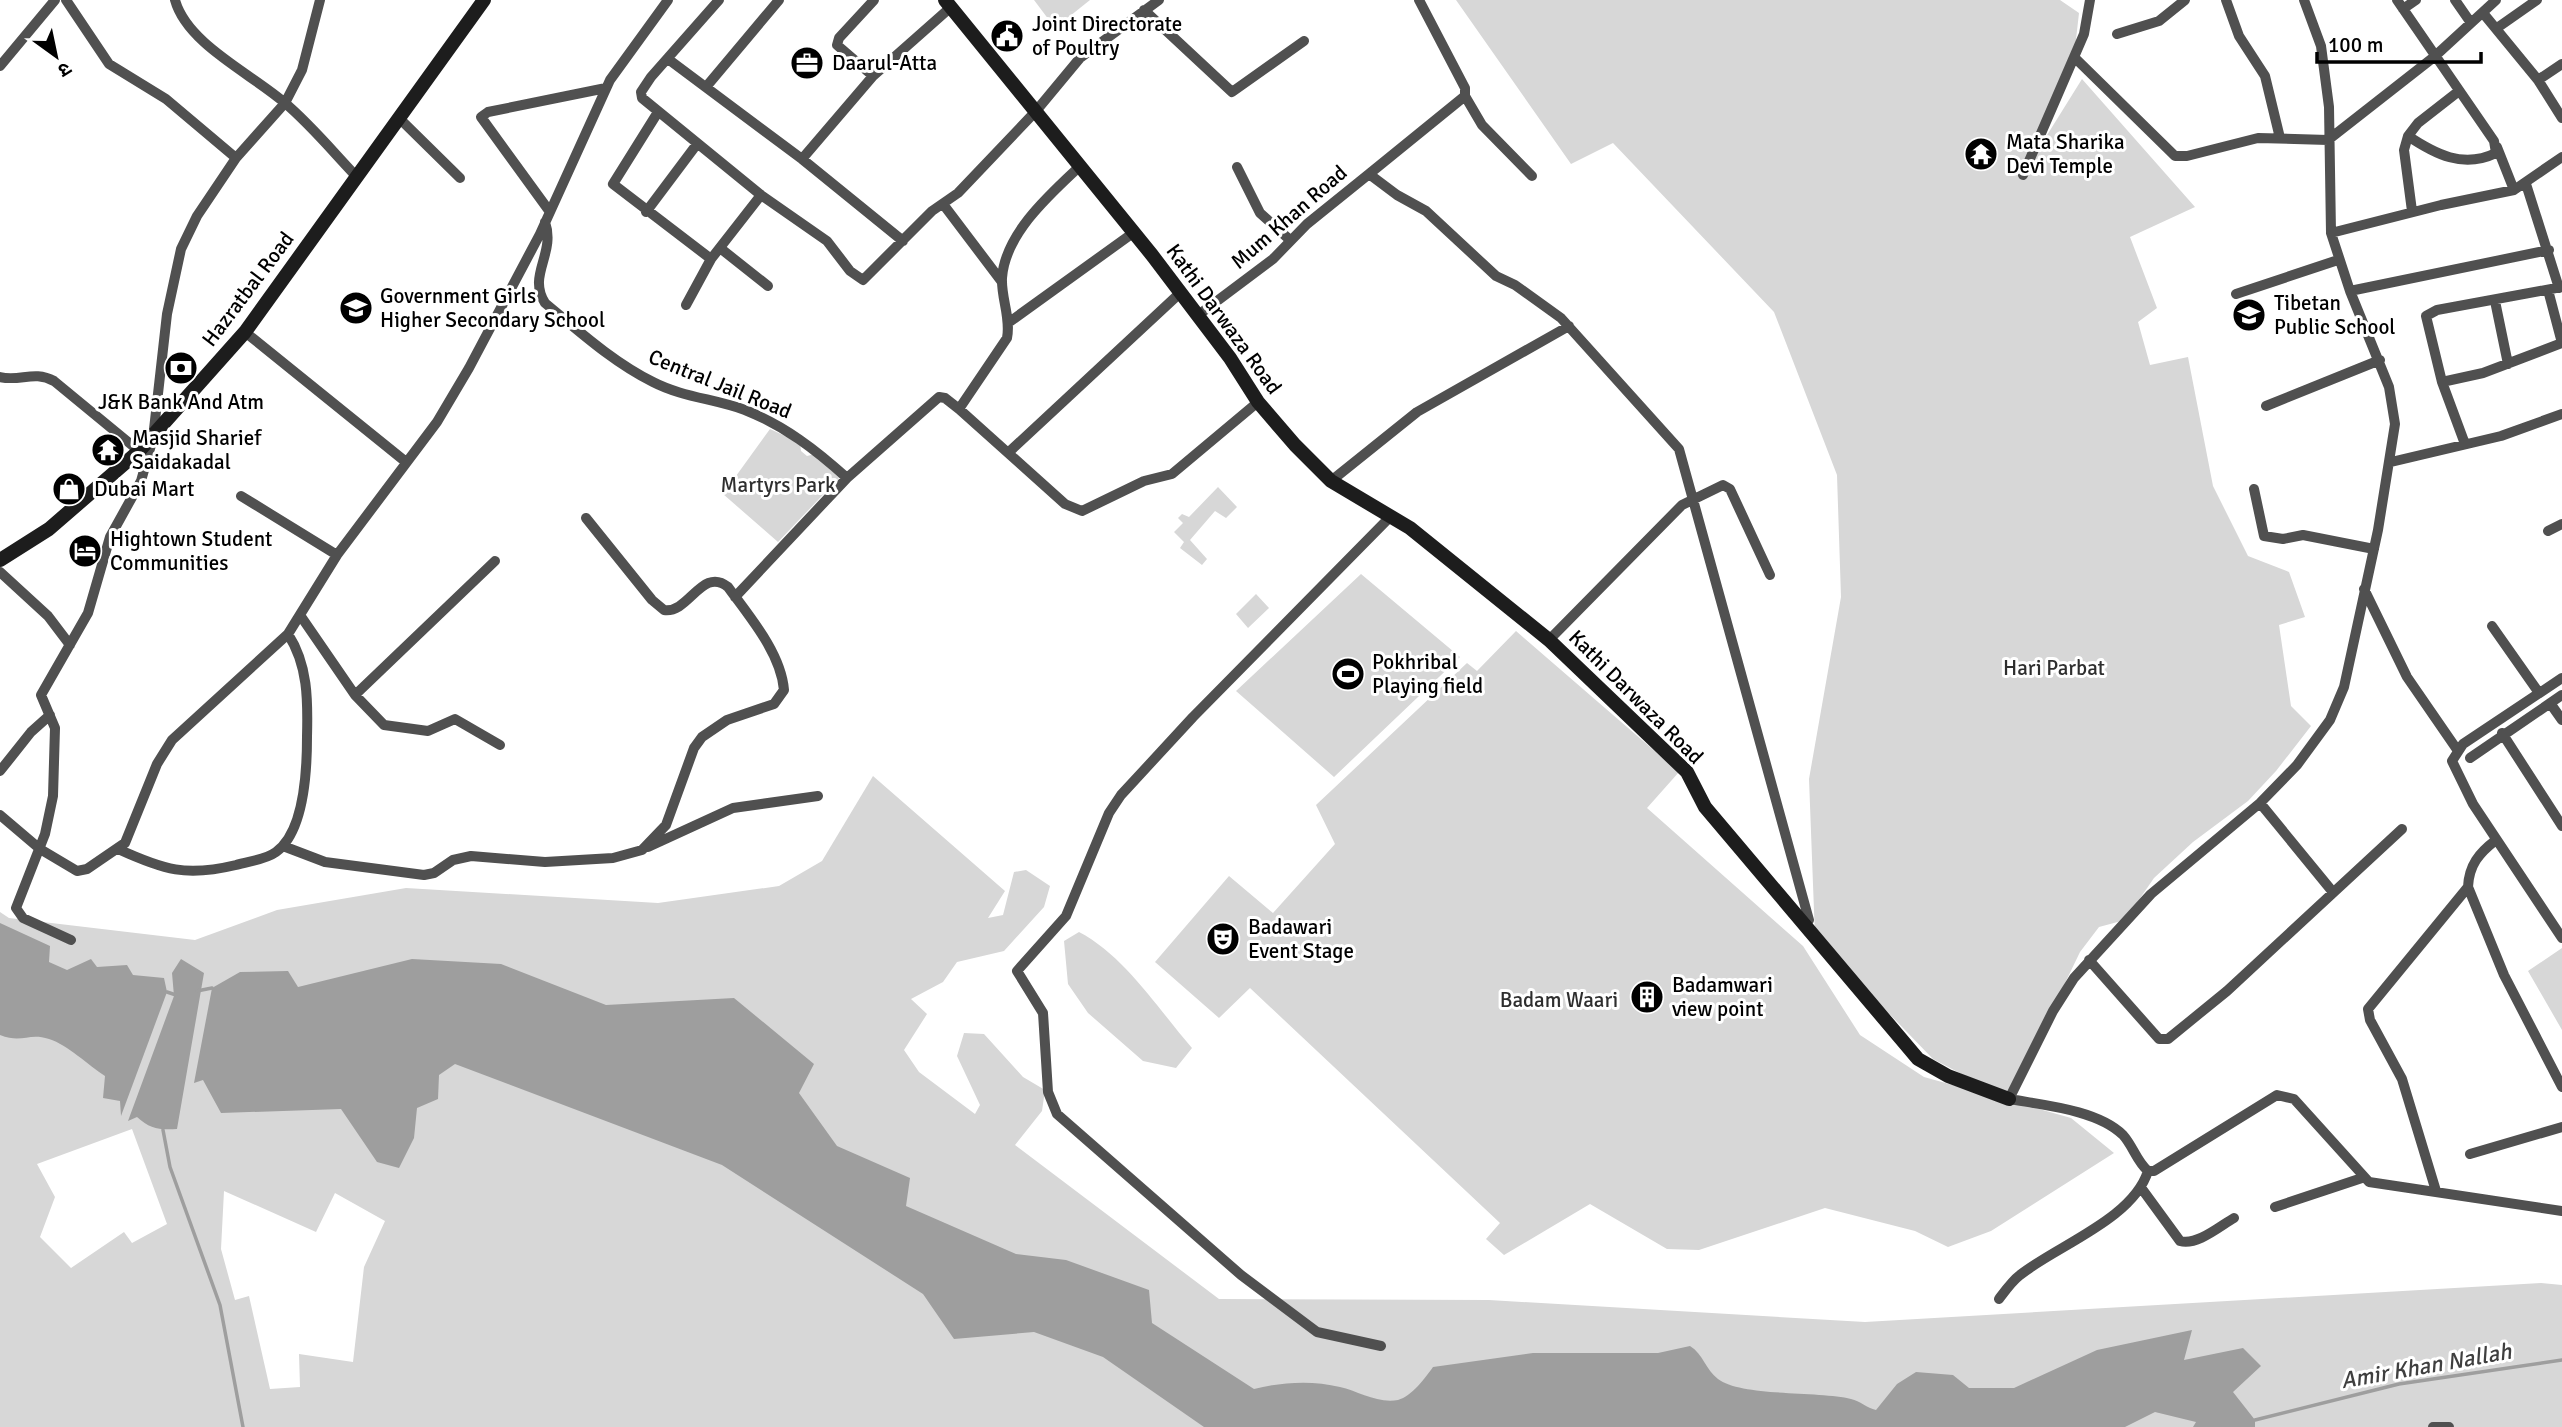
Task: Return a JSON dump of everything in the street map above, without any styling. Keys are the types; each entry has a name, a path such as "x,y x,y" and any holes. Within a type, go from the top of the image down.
{"street":[{"path":"0,66 55,0"},
{"path":"66,0 109,64 166,99 236,158"},
{"path":"175,0 187,23 205,41 285,103 357,177"},
{"path":"71,940 23,918 17,912 18,898 40,849 53,796 55,727 43,705 41,695 96,593 110,537 141,481 153,438 167,314 181,249 197,216 236,158 285,103 302,70 320,0"},
{"name":"Hazratbal Road","path":"3,561 59,521 153,438 245,332 484,0"},
{"path":"0,815 40,849 74,870 83,871 118,849 129,837 157,764 172,740 288,634 337,555 437,422 469,368 547,217 606,88 628,52 668,0"},
{"path":"719,0 641,92 644,101 761,195 827,241 850,271 863,280 932,211 958,193 1036,111 1087,52 1159,0"},
{"path":"706,87 779,0"},
{"path":"873,76 837,45 839,38 874,0"},
{"path":"1419,0 1465,88 1465,96 1482,125 1532,176"},
{"path":"2023,175 2084,34 2090,0"},
{"path":"2117,34 2159,21 2185,0"},
{"path":"2226,0 2235,28 2266,76 2280,138"},
{"path":"2009,1099 2064,991 2089,960 2151,894 2260,803 2297,765 2330,720 2344,687 2374,549 2391,461 2395,424 2389,387 2380,360 2338,260 2331,233 2329,107 2321,46 2304,0"},
{"path":"2416,0 2400,5 2496,145 2514,190"},
{"path":"2455,0 2471,23"},
{"path":"2074,57 2175,156 2187,156 2239,141 2280,138 2329,140 2434,57 2496,0"},
{"path":"2497,28 2537,0"},
{"path":"803,159 873,76 948,3"},
{"name":"Kathi Darwaza Road","path":"948,3 1133,233 1230,358 1258,402 1295,445 1331,481 1410,528 1549,640 1687,772 1705,807 1918,1059 1948,1076 2009,1099 2066,1109 2114,1128 2131,1145 2148,1171"},
{"path":"1144,10 1232,92 1304,41"},
{"path":"2483,13 2561,111"},
{"path":"668,59 803,159 903,241"},
{"path":"2538,80 2562,64"},
{"path":"547,217 478,115 606,88"},
{"path":"2412,211 2404,150 2408,136 2418,123 2459,90"},
{"path":"1369,174 1465,96"},
{"path":"657,112 612,184 711,259"},
{"path":"400,119 460,178"},
{"path":"2408,136 2434,153 2466,160 2496,153 2496,145"},
{"path":"646,212 697,144"},
{"path":"2331,233 2412,211 2514,190 2562,157"},
{"path":"959,409 1002,346 1008,323 1002,282 1003,267 1022,229 1052,193 1079,167"},
{"path":"1237,167 1260,213 1290,240"},
{"name":"Mum Khan Road","path":"1197,316 1273,259 1290,240 1369,174 1397,195 1426,211 1502,280 1536,299 1569,326 1679,449 1809,920"},
{"path":"2442,382 2508,364 2562,343 2549,250 2526,184"},
{"path":"686,305 711,259 761,195"},
{"path":"943,204 1002,282"},
{"name":"Central Jail Road","path":"547,217 549,249 538,280 539,293 545,303 602,350 642,376 667,388 746,410 783,428 847,478"},
{"path":"1008,323 1133,233"},
{"path":"720,248 768,286"},
{"path":"2350,291 2549,250"},
{"path":"2236,294 2338,260"},
{"path":"2465,444 2442,382 2426,316 2437,310 2495,302 2556,288"},
{"path":"1009,452 1180,293"},
{"path":"2495,302 2508,364"},
{"path":"1331,481 1417,412 1569,326"},
{"path":"245,332 406,462"},
{"path":"2266,406 2380,360"},
{"path":"0,377 12,379 40,374 54,381 139,451"},
{"path":"736,597 847,478 935,399 945,398 1009,452 1054,495 1082,511 1144,481 1172,474 1258,402"},
{"path":"2391,461 2501,436 2562,414"},
{"path":"1549,640 1682,505 1727,485 1770,575"},
{"path":"2254,489 2264,536 2283,538 2303,535 2374,549"},
{"path":"241,496 337,555"},
{"path":"1381,1346 1317,1332 1241,1275 1057,1114 1048,1092 1043,1013 1017,971 1066,916 1109,813 1121,795 1193,716 1390,517"},
{"path":"586,518 652,600 664,610 676,610 712,582 724,584 736,597 778,664 784,690 774,704 727,720 702,737 694,748 666,825 642,850"},
{"path":"2549,531 2562,524"},
{"path":"355,695 495,561"},
{"path":"0,572 48,616 70,645"},
{"path":"2364,589 2407,677 2458,751"},
{"path":"300,615 355,695 387,727 428,731 455,719 500,745"},
{"path":"2492,626 2539,693"},
{"path":"118,849 164,868 201,872 269,856 283,846 304,796 307,752 304,668 288,634"},
{"path":"2562,678 2463,744 2452,761 2455,771 2496,840 2562,938"},
{"path":"2469,758 2502,733 2562,695"},
{"path":"2550,703 2562,720"},
{"path":"0,771 50,715"},
{"path":"2502,733 2562,826"},
{"path":"283,846 325,862 424,875 434,873 453,860 471,856 545,862 613,858 642,850 733,808 818,796"},
{"path":"2260,803 2333,891"},
{"path":"2089,960 2159,1039 2168,1039 2227,991 2402,829"},
{"path":"2496,840 2474,861 2468,887 2504,975 2562,1087"},
{"path":"2436,1191 2402,1079 2370,1020 2368,1009 2468,887"},
{"path":"1999,1299 2019,1276 2098,1226 2142,1189 2148,1171 2154,1171 2277,1095 2286,1095 2301,1107 2362,1178 2379,1185 2562,1211"},
{"path":"2470,1154 2562,1127"},
{"path":"2275,1207 2362,1178"},
{"path":"2142,1189 2180,1241 2187,1243 2196,1240 2234,1218"},
{"path":"2433,1427 2449,1427"}],"green space":[{"path":"1034,0 1090,0 1055,28"},
{"name":"Hari Parbat","path":"1456,0 2060,0 2079,13 2074,57 2026,169 2082,79 2195,207 2130,237 2157,308 2138,322 2150,365 2188,357 2213,486 2248,556 2289,572 2305,617 2279,625 2291,706 2311,726 2276,771 2248,801 2193,842 2154,878 2125,920 2099,927 2080,952 2009,1099 1933,1059 1815,937 1809,779 1841,597 1837,475 1774,312 1613,143 1571,164"},
{"name":"Martyrs Park","path":"770,429 800,443 801,451 807,456 815,454 839,478 778,542 723,494"},
{"path":"1218,487 1237,507 1226,518 1215,511 1190,540 1207,559 1202,565 1180,548 1184,542 1174,532 1183,523 1178,518 1182,514 1189,517"},
{"name":"Pokhribal Playing field","path":"1361,574 1460,657 1334,777 1236,691"},
{"path":"1256,594 1269,608 1248,628 1236,614"},
{"name":"Badam Waari","path":"1516,631 1679,772 1647,808 1803,946 1860,1035 1924,1077 2071,1118 2114,1153 1991,1231 1948,1247 1915,1231 1825,1208 1699,1250 1667,1249 1590,1204 1504,1255 1486,1239 1500,1223 1250,988 1219,1018 1155,962 1229,876 1273,913 1335,844 1316,805 1467,663 1477,671"},
{"path":"873,776 1005,891 988,918 1003,915 1014,872 1026,870 1050,886 1044,907 1004,951 957,962 943,982 911,999 927,1014 904,1050 919,1072 975,1114 980,1105 957,1056 964,1033 984,1034 1023,1077 1045,1090 1042,1111 1015,1145 1219,1299 1489,1300 1865,1322 2541,1283 2562,1285 2562,1427 0,1427 0,912 9,918 195,940 277,910 406,888 658,903 779,886 822,861","holes":["132,1129 167,1224 132,1243 124,1232 71,1268 40,1237 55,1197 37,1164","224,1191 316,1232 335,1193 385,1221 364,1267 353,1362 299,1354 300,1387 270,1389 249,1296 235,1300 221,1249"]},
{"path":"1079,932 1096,942 1126,969 1192,1048 1176,1068 1143,1061 1088,1013 1068,984 1064,941"},
{"path":"2562,948 2562,1030 2528,971"}],"shaded area":[{"path":"0,923 50,946 49,962 67,970 91,959 97,967 127,965 133,975 164,978 167,992 121,1116 120,1101 103,1098 105,1076 71,1050 42,1037 14,1038 0,1035"},
{"path":"181,959 204,973 177,1129 160,1129 137,1117 128,1121 174,996 172,973"},
{"path":"412,959 501,964 606,1005 734,998 814,1064 799,1093 837,1146 910,1178 906,1206 1016,1254 1066,1260 1149,1290 1152,1323 1254,1389 1286,1383 1319,1383 1391,1401 1408,1395 1433,1367 1533,1353 1658,1353 1690,1346 1718,1379 1729,1385 1762,1391 1838,1397 1854,1400 1876,1410 1897,1384 1916,1372 1953,1375 1969,1388 2014,1388 2097,1350 2192,1330 2184,1360 2243,1348 2261,1366 2233,1392 2255,1420 2255,1427 2193,1427 2196,1422 2155,1412 2125,1427 1204,1427 1103,1357 1034,1332 954,1339 923,1294 722,1165 455,1064 439,1075 438,1099 417,1108 414,1138 399,1168 377,1162 341,1109 221,1113 203,1080 194,1083 212,988 240,972 288,971 298,987"}],"waterway":[{"path":"197,991 212,988"},
{"path":"167,992 176,995"},
{"path":"163,1130 170,1167 220,1305 243,1427"},
{"name":"Amir Khan Nallah","path":"2255,1420 2399,1384 2562,1360"}],"place":[{"name":"Joint Directorate of Poultry","path":"1007,36"},
{"name":"Daarul-Atta","path":"807,63"},
{"name":"Mata Sharika Devi Temple","path":"1981,154"},
{"name":"Government Girls Higher Secondary School","path":"356,308"},
{"name":"Tibetan Public School","path":"2249,315"},
{"name":"J&K Bank And Atm","path":"181,368"},
{"name":"Masjid Sharief Saidakadal","path":"108,450"},
{"name":"Dubai Mart","path":"69,489"},
{"name":"Hightown Student Communities","path":"85,551"},
{"name":"Pokhribal Playing field","path":"1348,674"},
{"name":"Badawari Event Stage","path":"1223,939"},
{"name":"Badamwari view point","path":"1647,997"}]}
